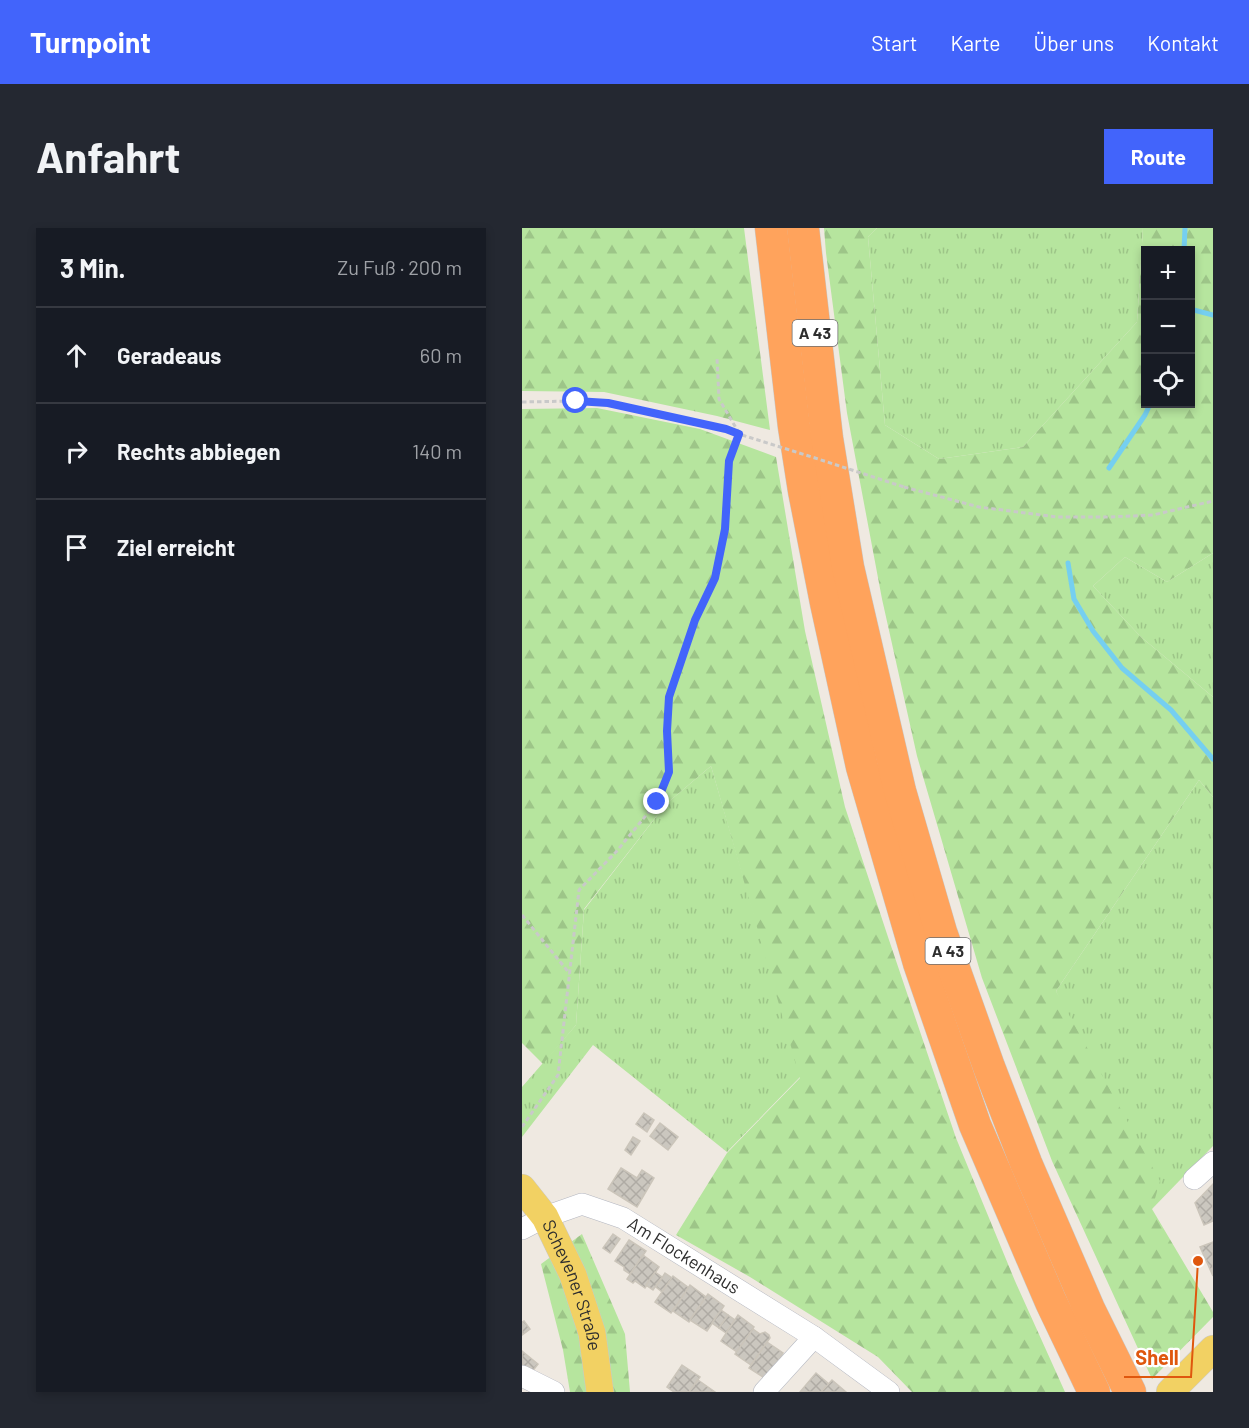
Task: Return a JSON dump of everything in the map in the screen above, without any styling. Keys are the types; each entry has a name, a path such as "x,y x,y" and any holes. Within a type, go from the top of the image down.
{"highway":[{"name":"A 43","path":"771,228 802,480 862,767 919,963 975,1125 1094,1392"},
{"name":"A 43","path":"803,228 834,488 848,567 900,791 941,932 1013,1131 1085,1298 1130,1392"}],"main road":[{"name":"Schevener Straße","path":"522,1188 533,1223 573,1275 592,1333 600,1392"},
{"path":"1170,1392 1210,1351"}],"street":[{"path":"1194,1179 1213,1162"},
{"name":"Am Flockenhaus","path":"533,1223 582,1204 623,1218 814,1337 889,1392"},
{"path":"764,1392 814,1337"},
{"path":"522,1376 554,1392"}],"path":[{"path":"717,358 719,399 740,434"},
{"path":"522,402 608,403 726,429 904,488 979,507 1057,517 1109,517 1153,515 1213,501"},
{"path":"522,1127 558,1075 579,890 616,852 657,802 669,772 667,731 669,697 695,620 715,578 725,529 729,461 740,434"},
{"path":"522,915 570,974"}],"green space":[{"path":"522,228 744,228 770,430 717,416 604,392 522,391"},
{"path":"824,228 877,228 868,237 885,425 939,459 1023,447 1137,322 1141,259 1141,408 1195,408 1195,246 1142,246 1143,228 1213,228 1213,553 1167,582 1125,557 1093,586 1141,637 1213,697 1213,797 1199,780 1056,991 1160,1181 1152,1209 1213,1312 1213,1317 1152,1379 1052,1161 982,978 917,756 882,599 847,413"},
{"path":"877,228 1143,228 1137,322 1023,447 939,459 885,425 868,237"},
{"path":"597,408 700,429 776,457 805,631 845,807 956,1138 1015,1281 1065,1392 912,1392 878,1357 750,1277 676,1235 727,1153 800,1078 711,766 666,804 584,909 576,1025 543,1064 522,1043 522,409"},
{"path":"1213,553 1213,697 1141,637 1093,586 1125,557 1167,582"},
{"path":"711,766 801,1076 727,1152 593,1045 522,1137 522,1087 576,1025 584,910 666,804"},
{"path":"1199,780 1213,797 1213,1146 1152,1209 1056,991"},
{"path":"582,1234 625,1334 630,1392 570,1392 563,1350 541,1264"}],"building":[{"path":"644,1113 654,1120 647,1132 636,1124"},
{"path":"660,1123 678,1137 668,1150 650,1136"},
{"path":"633,1137 640,1141 631,1155 625,1150"},
{"path":"621,1168 637,1178 642,1170 654,1178 637,1207 608,1189"},
{"path":"1213,1184 1213,1221 1204,1225 1195,1203"},
{"path":"613,1234 620,1239 610,1253 603,1248"},
{"path":"629,1240 646,1251 630,1274 615,1261"},
{"path":"1213,1242 1213,1276 1200,1247"},
{"path":"643,1255 659,1267 645,1288 627,1279"},
{"path":"655,1272 662,1277 653,1290 646,1285"},
{"path":"665,1273 672,1278 662,1292 656,1287"},
{"path":"673,1276 689,1288 671,1313 655,1302"},
{"path":"690,1285 706,1297 689,1322 673,1311"},
{"path":"708,1294 724,1306 707,1331 690,1320"},
{"path":"721,1310 728,1315 719,1328 712,1323"},
{"path":"728,1315 735,1320 726,1333 719,1328"},
{"path":"738,1315 754,1327 737,1352 721,1341"},
{"path":"524,1321 530,1329 522,1335 522,1322"},
{"path":"753,1329 760,1334 765,1332 770,1338 751,1365 735,1354"},
{"path":"767,1342 783,1353 766,1379 749,1368"},
{"path":"522,1351 538,1364 531,1373 522,1366"},
{"path":"682,1365 700,1377 689,1392 674,1392 667,1387"},
{"path":"816,1373 829,1384 821,1392 800,1392"},
{"path":"698,1380 715,1392 689,1392"},
{"path":"832,1380 846,1392 821,1392"}],"waterway":[{"path":"1184,246 1185,228"},
{"path":"1195,310 1213,315"},
{"path":"1109,468 1148,408"},
{"path":"1068,563 1074,599 1093,631 1122,668 1171,710 1213,759"}],"place":[{"name":"Shell","path":"1198,1261"}],"route":[{"path":"576,401 608,403 726,429 739,434 729,461 725,529 715,578 695,620 669,697 667,731 669,772 657,802"}]}
